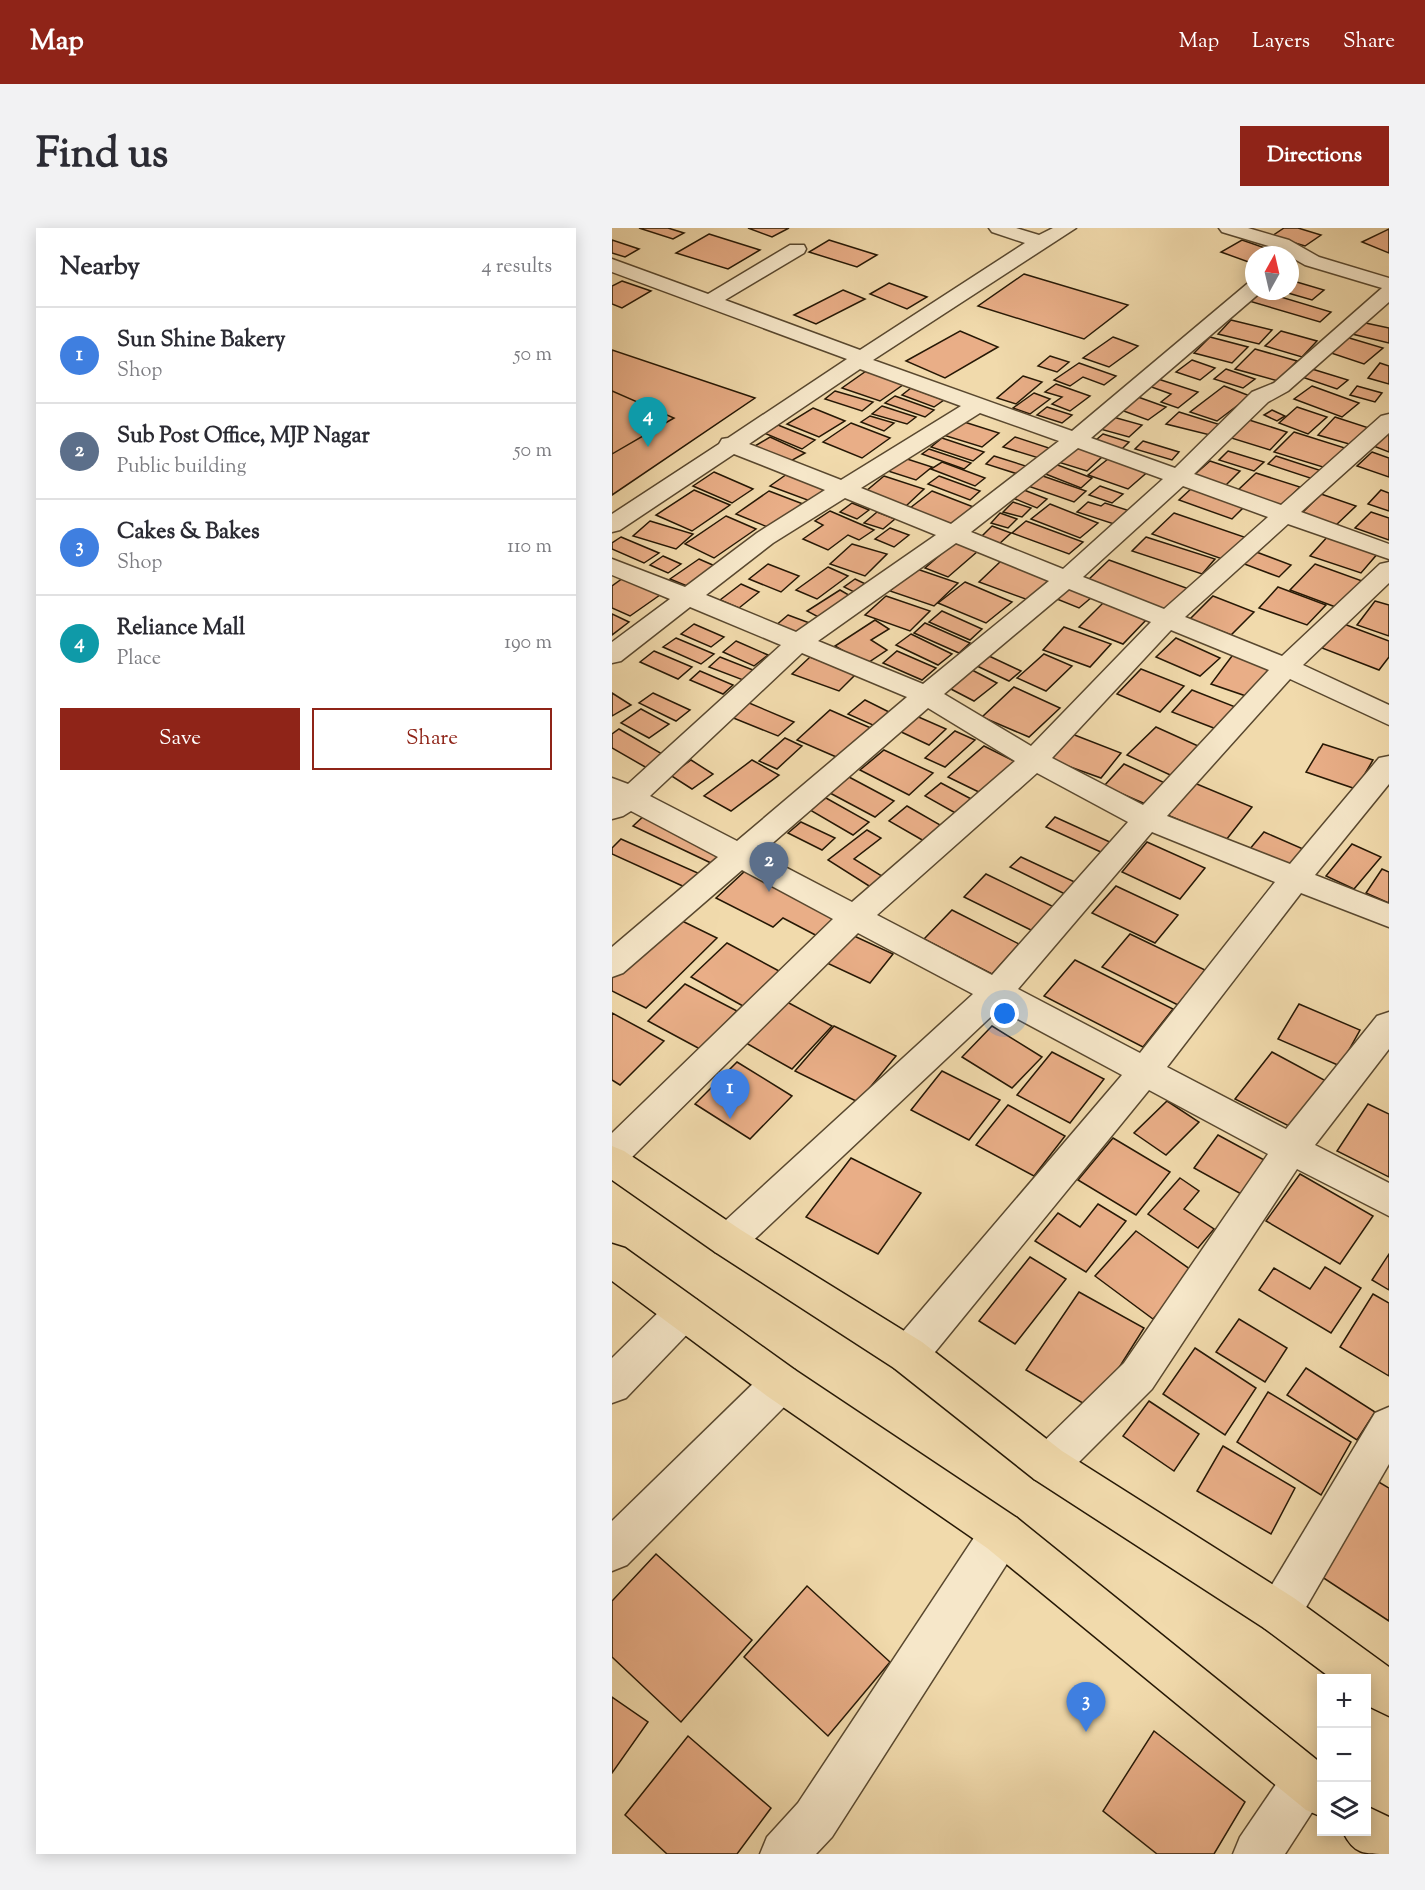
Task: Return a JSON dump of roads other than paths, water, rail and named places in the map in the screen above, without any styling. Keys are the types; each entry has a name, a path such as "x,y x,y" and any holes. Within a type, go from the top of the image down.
{"main road":[{"path":"612,1161 728,1241 908,1355 1048,1465 1279,1614 1389,1694"},
{"path":"612,1260 781,1383 1002,1533 1313,1788"},
{"path":"1371,1833 1389,1846"}],"street":[{"path":"998,228 1040,242"},
{"path":"612,525 730,444 1040,242 1067,228"},
{"path":"1228,228 1284,246"},
{"path":"712,300 797,249"},
{"path":"1299,259 1389,285"},
{"path":"612,265 712,300 976,406 1180,476 1284,516 1389,552"},
{"path":"612,965 926,695 1067,578 1180,476 1260,397 1281,387 1389,292"},
{"path":"1245,296 1075,440 955,533 799,642 618,798 742,855 1389,1201"},
{"path":"612,655 765,538 976,406"},
{"path":"612,1155 855,917 1034,760 1167,620 1389,421"},
{"path":"730,444 1286,667 1389,716"},
{"path":"612,566 926,695 1034,760 1147,819 1294,880 1389,916"},
{"path":"728,1241 996,992 1147,819 1286,667 1389,568"},
{"path":"908,1355 1146,1070 1294,880 1389,765"},
{"path":"1048,1465 1138,1376 1291,1149 1389,1025"},
{"path":"612,1385 684,1312"},
{"path":"612,1550 781,1383"},
{"path":"1279,1614 1389,1426"},
{"path":"784,1854 815,1820 1002,1533"},
{"path":"1257,1854 1313,1788"}],"place":[{"name":"Reliance Mall","path":"648,447"},
{"name":"Sub Post Office, MJP Nagar","path":"769,892"},
{"name":"Sun Shine Bakery","path":"730,1119"},
{"name":"Cakes & Bakes","path":"1086,1732"}]}
